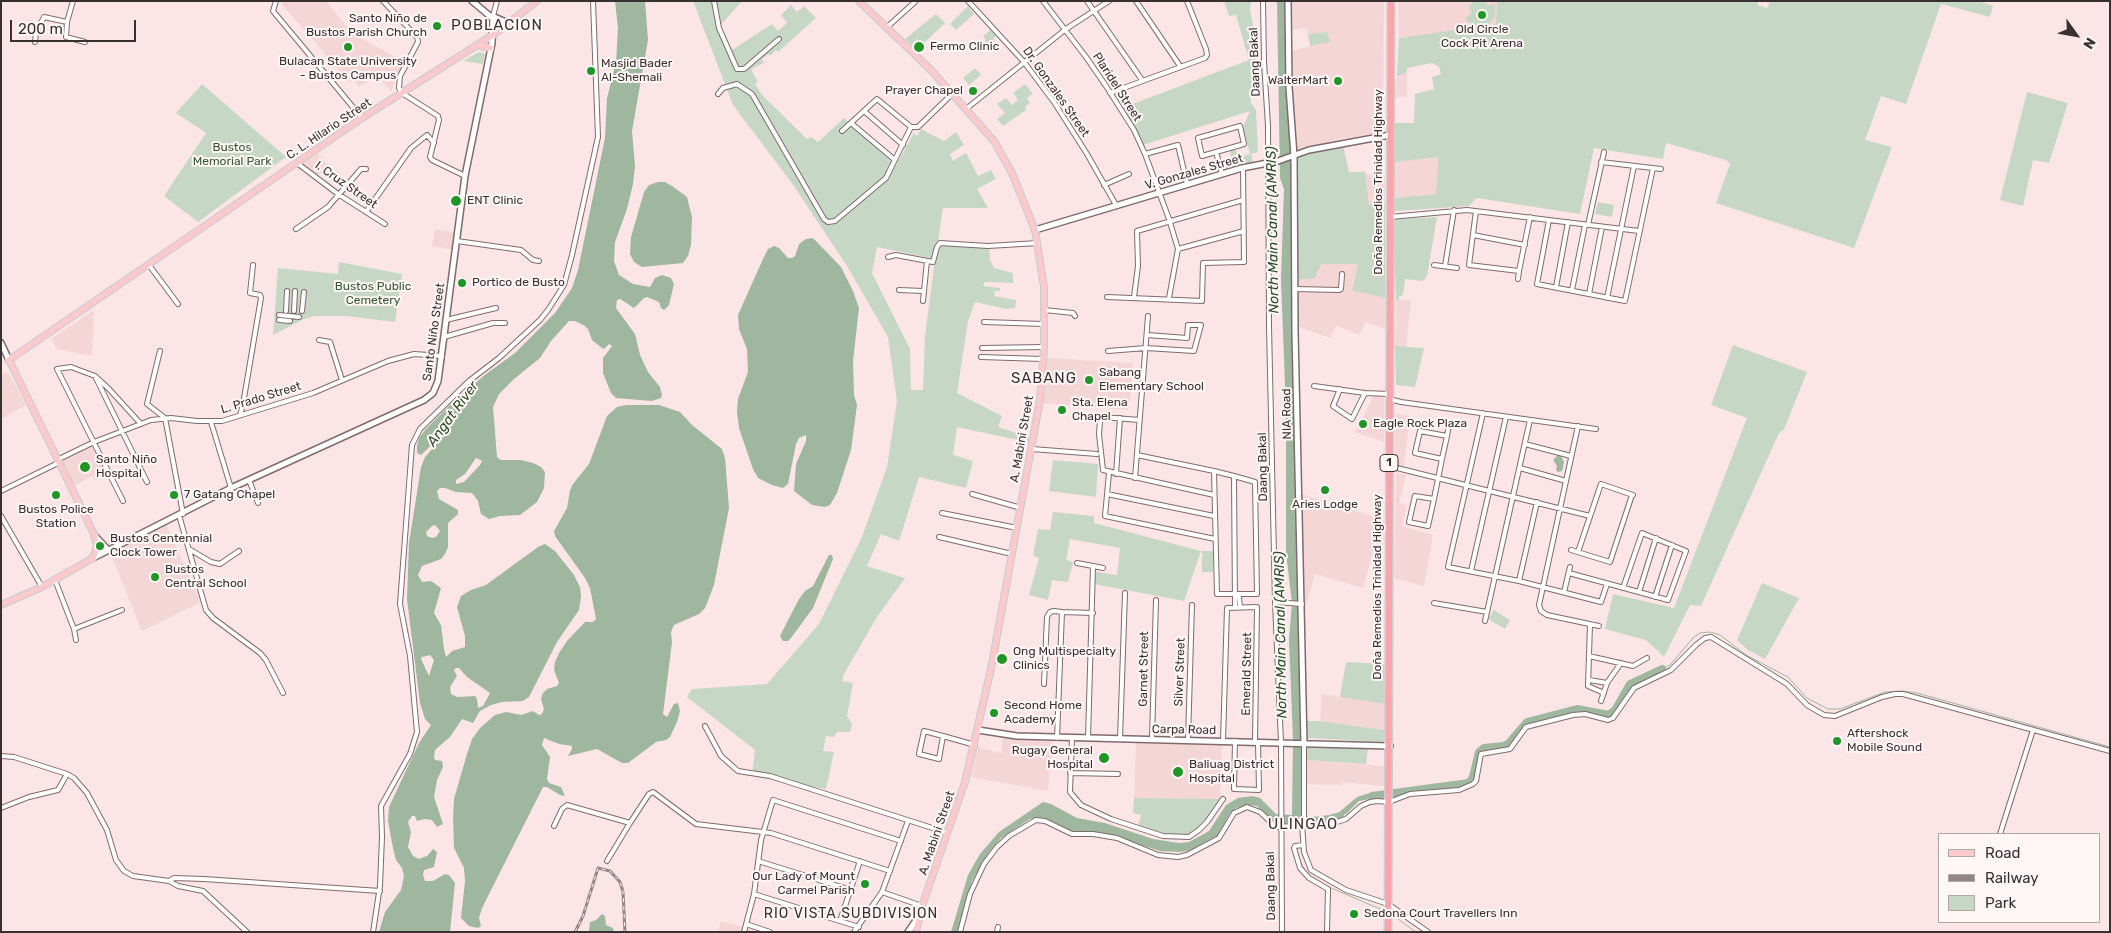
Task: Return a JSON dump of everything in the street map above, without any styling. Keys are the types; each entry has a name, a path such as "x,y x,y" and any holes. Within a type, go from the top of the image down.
{"highway":[{"name":"Doña Remedios Trinidad Highway","path":"1388,932 1391,1"}],"main road":[{"name":"C. L. Hilario Street","path":"10,360 362,118 493,35 537,1"},
{"name":"A. Mabini Street","path":"859,1 952,94 994,141 1020,191 1035,230 1044,280 1044,347 1040,400 978,730 948,833 922,906 916,932"},
{"path":"477,45 491,46 503,27"},
{"path":"1,605 42,587 94,558 97,546 94,534 57,461 10,360"}],"street":[{"path":"73,1 67,22 66,37 86,42"},
{"path":"276,1 273,11 362,118"},
{"path":"384,1 417,37 418,42 398,82 402,93 438,116 440,120 430,156 432,160 465,176"},
{"path":"472,1 503,27"},
{"path":"493,18 497,1"},
{"path":"373,932 380,891 381,806 410,754 417,732 410,656 400,604 412,445 415,435 420,429 468,380 499,358 540,320 564,285 575,246 598,136 593,1"},
{"path":"714,1 719,28 737,69 744,69 779,39"},
{"path":"886,28 916,1"},
{"name":"Dr. Gonzales Street","path":"968,1 1024,62 1054,102 1116,205"},
{"name":"Plaridel Street","path":"1043,1 1066,29 1134,130 1170,221 1178,249"},
{"path":"1087,1 1142,80"},
{"path":"966,109 1066,29 1109,1"},
{"path":"1136,1 1180,66"},
{"path":"1110,93 1207,56 1188,2 1195,1"},
{"name":"Daang Bakal","path":"1263,1 1268,126 1267,163 1275,602 1280,742 1282,932"},
{"name":"NIA Road","path":"1288,1 1302,604 1303,846"},
{"path":"35,42 36,33 44,17 67,22"},
{"name":"Santo Niño Street","path":"94,558 248,480 424,400 436,387 442,356 465,176 493,35 493,18"},
{"path":"718,94 723,88 737,84 752,94 824,220 828,222 835,221 881,182 895,160 911,128"},
{"path":"842,131 877,99 911,128 918,127 952,94"},
{"path":"864,111 903,145"},
{"path":"851,123 895,160"},
{"path":"1240,126 1244,144 1216,152 1202,156 1198,138 1240,126"},
{"path":"366,212 411,148 426,135 434,143"},
{"name":"V. Gonzales Street","path":"1035,230 1221,174 1278,161 1309,150 1390,135"},
{"path":"1144,154 1178,145 1187,184"},
{"path":"1216,152 1221,174"},
{"path":"1572,290 1604,152"},
{"path":"1602,162 1661,169"},
{"name":"I. Cruz Street","path":"297,163 338,194 384,224"},
{"path":"1607,298 1634,166"},
{"path":"1108,297 1169,298 1202,301 1203,263 1244,262 1243,168"},
{"path":"1549,220 1537,284 1625,302 1652,168"},
{"path":"296,229 328,207 361,169 366,169"},
{"path":"1104,185 1129,174"},
{"path":"1134,297 1138,266 1136,233 1139,230 1243,200"},
{"path":"1446,266 1454,210"},
{"path":"1390,216 1454,210 1476,211 1639,231"},
{"path":"1476,211 1469,264 1519,271"},
{"path":"1518,279 1530,217"},
{"path":"1556,287 1568,222"},
{"path":"1589,294 1602,227"},
{"path":"1169,298 1178,249 1244,231"},
{"path":"1474,235 1525,245"},
{"path":"457,241 522,250 533,260 539,261"},
{"path":"888,257 896,255 932,262 940,243 988,246 1038,243"},
{"path":"922,301 927,261"},
{"path":"149,265 178,304"},
{"path":"240,415 261,298 260,295 250,293 253,265"},
{"path":"1434,265 1456,268"},
{"path":"1294,288 1339,290 1341,289 1342,274"},
{"path":"899,290 923,291"},
{"path":"286,311 287,291"},
{"path":"294,311 295,291"},
{"path":"302,311 304,292"},
{"path":"446,320 496,308"},
{"path":"1044,310 1073,313 1075,316"},
{"path":"1135,478 1148,316"},
{"path":"290,321 279,318 299,317"},
{"path":"984,322 1044,324"},
{"path":"444,337 493,323 505,323"},
{"path":"1108,351 1146,348 1194,351 1201,325 1188,325 1187,338 1147,335"},
{"path":"319,340 330,342 342,380"},
{"path":"2,346 10,360"},
{"path":"982,348 1044,347"},
{"path":"160,352 147,404 165,418 181,514 202,600 209,614 260,653 266,660 283,693"},
{"name":"L. Prado Street","path":"1,491 94,442 151,420 165,418 211,422 222,421 313,393 388,361 414,354 442,356"},
{"path":"981,357 1043,359"},
{"path":"123,501 57,369 71,367 81,369 94,376 109,389 141,424"},
{"path":"94,376 146,482"},
{"path":"1314,386 1389,396 1401,402 1596,429"},
{"path":"1340,389 1333,406 1357,421"},
{"path":"1352,418 1365,393"},
{"path":"1483,413 1448,567 1542,586 1601,602 1607,584"},
{"path":"1471,572 1506,416"},
{"path":"1139,420 1103,417 1099,423 1102,468 1109,473 1214,495"},
{"path":"1116,474 1120,418"},
{"path":"1485,621 1530,420"},
{"path":"211,422 232,488"},
{"path":"1578,426 1539,605 1541,611 1547,615 1599,626"},
{"path":"1434,500 1414,496 1409,522 1428,526 1434,500 1448,430"},
{"path":"1442,459 1415,454 1420,431 1447,436"},
{"path":"1524,444 1571,456"},
{"path":"1032,449 1097,454"},
{"path":"1137,454 1214,471 1255,482 1257,594 1217,594 1214,471"},
{"path":"1389,466 1438,480 1560,507 1590,516"},
{"path":"1520,468 1566,480"},
{"path":"1109,473 1105,516 1215,539"},
{"path":"1223,741 1227,608 1238,607 1239,597 1237,594 1234,476"},
{"path":"248,480 258,503"},
{"path":"1571,550 1610,562 1632,495 1601,484 1578,552"},
{"path":"972,494 1021,508"},
{"path":"1107,494 1214,516"},
{"path":"1519,581 1536,502"},
{"path":"942,513 1017,528"},
{"path":"1,516 42,587"},
{"path":"1569,573 1607,584 1668,600 1686,551 1642,532 1623,588"},
{"path":"94,534 108,550"},
{"path":"939,536 1012,554"},
{"path":"1639,592 1656,538"},
{"path":"1655,597 1672,545"},
{"path":"189,549 220,564 239,551"},
{"path":"1077,563 1103,568"},
{"path":"1088,738 1093,566"},
{"path":"1564,592 1570,567"},
{"path":"55,580 74,629 76,640"},
{"path":"1120,739 1125,593"},
{"name":"Garnet Street","path":"1152,739 1156,600"},
{"path":"1275,602 1302,604"},
{"path":"1434,603 1487,612"},
{"name":"Silver Street","path":"1188,740 1192,604"},
{"name":"Emerald Street","path":"1235,741 1234,789 1259,790 1257,606 1238,607"},
{"path":"74,629 122,610"},
{"path":"1044,684 1047,617 1050,612 1093,613"},
{"path":"1057,738 1062,612"},
{"path":"1590,624 1588,686 1604,693"},
{"path":"960,932 970,894 984,864 997,847 1009,836 1036,820 1045,821 1072,834 1093,834 1117,838 1169,857 1187,855 1213,842 1219,838 1234,814 1247,807 1260,812 1273,826 1304,822 1340,822 1361,806 1378,801 1410,794 1452,792 1472,784 1478,777 1481,754 1510,749 1526,726 1573,714 1585,714 1608,720 1613,718 1634,688 1671,670 1696,645 1705,638 1711,637 1787,684 1807,705 1824,716 1835,716 1882,697 1903,694 2110,751"},
{"path":"1589,656 1633,666 1647,658"},
{"path":"1601,700 1608,683 1621,663"},
{"path":"1588,680 1608,683"},
{"path":"705,726 721,756 738,771 770,776 948,833"},
{"name":"Carpa Road","path":"978,730 1017,736 1057,738 1390,746"},
{"path":"2000,833 2033,730"},
{"path":"943,736 939,759 919,754 924,731 943,736 975,745"},
{"path":"1072,738 1070,792 1081,804 1111,819 1163,836 1180,837 1194,834 1207,822 1223,799"},
{"path":"1,756 67,774 80,783 107,830 116,860 124,871 133,876 169,881 178,886 203,891 247,932"},
{"path":"1070,773 1118,774"},
{"path":"1,808 29,797 58,790 67,774"},
{"path":"606,861 630,823 653,792 696,824 763,832 890,871"},
{"path":"744,932 754,894 763,832 773,800 901,841"},
{"path":"554,826 562,809 570,805 630,823"},
{"path":"854,932 882,892 908,821"},
{"path":"1327,932 1328,889 1309,878 1300,868 1295,857 1294,846 1303,846 1307,864 1316,874 1346,890 1388,906 1428,932"},
{"path":"758,861 851,890"},
{"path":"840,921 860,861"},
{"path":"169,881 174,878 204,879 380,891"},
{"path":"882,892 922,906"},
{"path":"754,894 859,927"},
{"path":"908,932 920,913"},
{"path":"746,924 770,932"}],"shaded area":[{"name":"Bulacan State University - Bustos Campus","path":"284,1 326,1 352,33 404,62 391,91 376,75 359,87 353,79 349,82 281,3"},
{"name":"WalterMart","path":"1291,1 1384,1 1383,132 1336,140 1295,152 1290,51 1329,42 1327,32 1308,34 1307,28 1292,30"},
{"path":"1398,1 1497,1 1496,24 1399,38"},
{"path":"1407,73 1407,96 1394,98 1397,76"},
{"path":"318,153 329,167 317,176 303,164"},
{"path":"1438,156 1436,194 1394,198 1394,162"},
{"path":"1365,174 1385,176 1385,203 1369,206"},
{"path":"435,229 456,233 453,250 432,246"},
{"path":"1320,264 1358,264 1352,289 1385,298 1385,329 1366,322 1359,335 1336,325 1330,338 1296,326 1296,280"},
{"path":"1396,300 1411,300 1406,347 1395,346"},
{"path":"94,310 92,356 57,349 51,339"},
{"name":"Sabang Elementary School","path":"1047,358 1133,363 1129,410 1044,403"},
{"path":"8,372 26,405 3,418 1,415 1,375"},
{"name":"Eagle Rock Plaza","path":"1372,395 1384,397 1384,442 1355,432 1371,402"},
{"path":"1395,414 1410,416 1404,466 1395,465"},
{"name":"Santo Niño Hospital","path":"93,444 107,474 94,480 92,476 74,486 61,459"},
{"path":"1396,473 1406,475 1399,504 1407,505 1402,526 1433,535 1424,586 1394,578"},
{"path":"1301,494 1384,520 1383,551 1374,548 1363,588 1315,574 1305,609"},
{"name":"Bustos Central School","path":"166,524 201,602 142,631 110,552"},
{"path":"1322,694 1385,704 1384,730 1320,721"},
{"path":"1003,737 1052,741 1048,791 971,777 977,747 1001,753"},
{"name":"Baliuag District Hospital","path":"1136,743 1222,745 1220,799 1134,798"},
{"path":"1306,760 1384,766 1384,786 1342,782 1342,785 1305,784"},
{"path":"720,921 747,928 760,932 719,932"}],"green space":[{"path":"693,1 742,1 720,26 732,50 772,24 778,31 787,23 781,15 791,5 797,12 804,6 816,18 778,52 776,50 770,56 769,54 762,59 764,63 751,69 758,82 755,84 763,96 807,139 811,137 818,142 844,118 896,165 914,133 917,136 921,129 944,141 956,132 964,145 950,154 953,161 966,153 978,176 991,170 996,179 977,189 988,208 943,208 938,241 989,244 990,260 994,268 1013,273 1013,283 985,282 983,286 1000,288 1000,291 995,291 994,296 1016,300 1015,308 1006,309 975,302 968,321 957,393 1002,416 998,427 1032,438 1032,443 957,427 953,455 973,461 966,488 919,477 899,541 881,534 867,566 905,578 875,620 844,674 842,681 853,683 847,716 852,724 850,732 837,732 834,737 826,736 823,751 834,752 826,789 752,776 755,750 687,697 692,689 767,684 819,624 862,537 887,467 897,401 888,337 847,266 794,186 733,105","holes":["877,247 935,259 925,336 923,390 911,390 910,349 872,273"]},
{"path":"1224,1 1251,1 1250,9 1255,38 1250,47 1251,54 1256,58 1255,96 1251,96 1251,103 1256,110 1258,152 1251,154 1253,163 1224,171 1221,162 1231,160 1230,150 1235,148 1239,157 1250,154 1243,127 1250,111 1143,145 1122,108 1249,60 1236,15 1229,16"},
{"path":"1474,1 1484,1 1488,5 1495,4 1495,16 1487,26 1496,24 1497,1 1758,1 1758,5 1767,8 1770,1 1978,1 1993,6 1990,17 1941,4 1906,104 1881,96 1865,140 1892,147 1854,248 1716,203 1730,164 1726,160 1666,143 1663,159 1594,148 1580,214 1477,198 1469,206 1394,211 1394,198 1436,194 1438,157 1394,162 1394,123 1414,123 1415,94 1434,89 1432,77 1441,74 1439,67 1432,63 1407,68 1407,73 1397,76 1399,38 1482,26 1474,26 1465,19 1471,13 1469,6"},
{"path":"968,6 974,14 956,30 950,24"},
{"path":"936,14 945,23 924,43 921,41 914,48 905,39"},
{"path":"991,30 996,36 993,40 995,42 989,48 984,42 986,40 983,36"},
{"path":"1327,32 1330,42 1310,46 1308,34"},
{"path":"479,52 485,54 483,64 463,61"},
{"path":"975,68 981,75 969,85 963,78"},
{"name":"Bustos Memorial Park","path":"202,84 286,157 198,222 164,196 206,133 176,113"},
{"path":"1025,84 1033,94 1027,98 1030,103 1025,107 1026,110 1003,126 997,119 1005,113 997,104 1006,98 1012,105 1018,100 1013,93"},
{"path":"2027,92 2068,103 2049,163 2033,160 2023,206 2000,200"},
{"path":"1343,145 1349,172 1365,172 1369,205 1385,203 1385,298 1352,290 1358,264 1321,264 1315,278 1296,280 1296,158 1325,148"},
{"path":"1598,202 1614,205 1612,217 1595,214"},
{"path":"1437,217 1427,276 1423,281 1405,279 1403,295 1398,297 1400,300 1396,300 1393,219"},
{"name":"Bustos Public Cemetery","path":"339,262 402,274 395,322 346,316 314,316 273,335 278,268 338,274"},
{"path":"1733,345 1807,372 1784,429 1779,433 1701,606 1690,605 1664,657 1646,640 1605,629 1613,594 1674,608 1747,418 1711,405"},
{"path":"1395,346 1424,348 1415,387 1396,385"},
{"path":"1053,460 1098,464 1096,497 1049,491"},
{"path":"1053,512 1094,516 1094,523 1201,551 1184,601 1094,584 1096,572 1117,575 1120,548 1070,539 1066,560 1073,562 1068,582 1052,580 1048,600 1029,595 1039,558 1033,556 1038,529 1050,530"},
{"path":"1202,551 1213,551 1213,572 1202,572"},
{"path":"1762,583 1799,598 1765,659 1748,650 1737,640"},
{"path":"1494,610 1510,620 1505,629 1488,619"},
{"path":"1346,662 1384,664 1385,704 1340,697"},
{"path":"1306,721 1320,721 1384,730 1384,742 1309,738 1306,740"},
{"path":"1306,746 1368,747 1366,764 1306,760"},
{"path":"1134,798 1220,799 1221,803 1192,835 1173,835 1153,832 1138,827 1141,815 1133,813"}],"water":[{"name":"Angat River","path":"615,1 645,1 648,40 632,131 635,166 633,184 627,209 615,242 614,261 619,275 633,284 650,287 655,278 662,275 671,278 674,284 669,305 664,310 659,302 647,297 634,308 620,299 617,300 616,308 635,334 640,355 648,372 660,387 662,395 661,398 652,401 616,398 611,393 603,373 603,358 612,346 609,344 604,349 602,348 592,340 585,326 575,321 569,321 551,341 540,358 499,394 493,407 497,457 501,460 521,460 533,463 541,467 545,472 544,488 537,502 520,515 500,516 489,519 481,514 478,501 472,493 456,492 445,488 440,488 437,491 439,499 458,510 458,514 448,523 448,547 445,554 441,559 422,566 418,575 422,582 431,581 441,588 434,613 441,625 446,657 452,651 465,647 465,636 457,607 461,596 486,585 538,547 545,544 555,551 574,575 580,587 581,597 579,610 557,642 529,697 523,701 502,702 491,705 480,711 473,723 462,719 450,737 435,750 435,760 442,761 443,767 437,780 434,797 443,824 437,827 432,820 417,821 415,816 412,816 408,822 411,832 408,847 413,856 419,859 427,856 433,849 437,852 434,867 424,870 425,881 433,881 445,874 449,875 455,883 450,932 379,932 385,912 401,890 404,876 402,868 396,860 393,848 388,821 389,807 419,743 431,725 425,719 420,703 407,599 409,543 421,467 425,457 442,438 439,438 421,455 417,453 419,438 453,402 486,374 515,353 555,313 572,288 578,270 605,138 607,98 616,63 618,28","holes":["476,458 482,461 464,482 456,484 456,480 465,474","435,525 440,531 436,537 432,538 427,536 426,532","430,655 434,660 429,676 421,659","459,668 467,677 490,693 483,706 478,708 475,696 457,697 451,694 450,687 457,676 454,670"]},
{"name":"North Main Canal (AMRIS)","path":"1277,1 1285,1 1291,165 1303,817 1337,814 1357,797 1366,794 1382,793 1382,797 1359,801 1347,813 1337,819 1303,820 1283,824 1273,823 1257,806 1248,805 1236,808 1230,813 1218,835 1188,851 1180,852 1160,851 1103,833 1072,831 1045,818 1030,819 1001,838 989,852 972,881 957,932 951,932 968,875 980,854 999,832 1043,802 1051,804 1077,818 1105,823 1153,839 1179,843 1189,842 1209,831 1226,805 1238,798 1253,796 1260,798 1276,814 1292,815 1293,740 1289,639 1292,603 1286,552 1286,412 1281,279 1284,189 1280,178"},
{"path":"665,182 687,197 692,217 691,245 688,256 683,263 642,267 634,262 630,254 631,237 644,192 649,185"},
{"path":"813,238 841,267 859,308 853,361 854,395 857,405 851,450 837,493 830,505 825,507 812,505 794,491 796,464 806,441 806,435 799,438 796,444 788,484 783,488 772,485 758,478 753,469 739,428 737,412 738,399 748,372 747,349 739,329 738,315 768,249 774,246 779,248 788,258 792,258 795,256 799,244 806,239"},
{"path":"626,405 659,405 680,412 692,425 722,449 725,458 729,508 714,585 705,608 699,614 674,625 671,632 672,642 663,714 667,717 674,704 678,703 680,711 677,722 670,737 656,742 628,763 622,763 597,749 568,756 572,746 559,744 544,738 542,745 550,757 547,779 549,783 561,787 565,796 547,787 543,787 482,908 479,918 481,926 478,928 469,926 461,918 465,881 464,868 454,848 453,817 454,799 467,754 472,739 480,728 495,715 506,712 521,715 533,711 539,715 542,714 544,709 541,699 543,693 559,683 554,670 559,653 567,641 585,622 593,622 596,619 590,588 555,536 554,531 567,508 573,484 589,464 607,416 617,407"},
{"path":"1558,455 1561,456 1564,462 1562,471 1558,472 1553,460"},
{"path":"829,555 832,555 833,559 813,608 791,638 788,641 783,641 780,636 799,599 805,591 813,586"},
{"path":"602,914 605,916 606,925 613,928 614,932 589,931 590,922 596,920"}],"waterway":[{"path":"1662,669 1670,665 1693,638 1700,633 1710,632 1720,635 1746,655 1788,677 1807,698 1828,709 1840,709 1885,692 1903,691 1917,693 2110,747"},
{"path":"1372,796 1469,783 1473,777 1479,752 1484,748 1508,744 1527,722 1577,709 1609,715 1616,709 1630,684 1662,669"},
{"path":"1304,820 1322,821 1340,816"},
{"path":"1301,863 1305,871"},
{"path":"1324,885 1385,911"},
{"path":"1391,914 1416,932"}],"railway":[{"path":"575,932 583,916 598,868 610,871 620,882 623,892 625,932"}],"place":[{"name":"Old Circle Cock Pit Arena","path":"1482,15"},
{"name":"Santo Niño de Bustos Parish Church","path":"437,26"},
{"name":"Bulacan State University - Bustos Campus","path":"348,47"},
{"name":"Fermo Clinic","path":"919,47"},
{"name":"Masjid Bader Al-Shemali","path":"591,71"},
{"name":"WalterMart","path":"1338,81"},
{"name":"Prayer Chapel","path":"973,91"},
{"name":"ENT Clinic","path":"456,201"},
{"name":"Portico de Busto","path":"462,283"},
{"name":"Sabang Elementary School","path":"1089,380"},
{"name":"Sta. Elena Chapel","path":"1062,410"},
{"name":"Eagle Rock Plaza","path":"1363,424"},
{"name":"Santo Niño Hospital","path":"85,467"},
{"name":"Aries Lodge","path":"1325,490"},
{"name":"Bustos Police Station","path":"56,495"},
{"name":"7 Gatang Chapel","path":"174,495"},
{"name":"Bustos Centennial Clock Tower","path":"100,546"},
{"name":"Bustos Central School","path":"155,577"},
{"name":"Ong Multispecialty Clinics","path":"1002,659"},
{"name":"Second Home Academy","path":"994,713"},
{"name":"Aftershock Mobile Sound","path":"1837,741"},
{"name":"Rugay General Hospital","path":"1104,758"},
{"name":"Baliuag District Hospital","path":"1178,772"},
{"name":"Our Lady of Mount Carmel Parish","path":"865,884"},
{"name":"Sedona Court Travellers Inn","path":"1354,914"}],"district":[{"name":"POBLACION","path":"497,26"},
{"name":"SABANG","path":"1044,379"},
{"name":"ULINGAO","path":"1303,825"},
{"name":"RIO VISTA SUBDIVISION","path":"851,914"}]}
